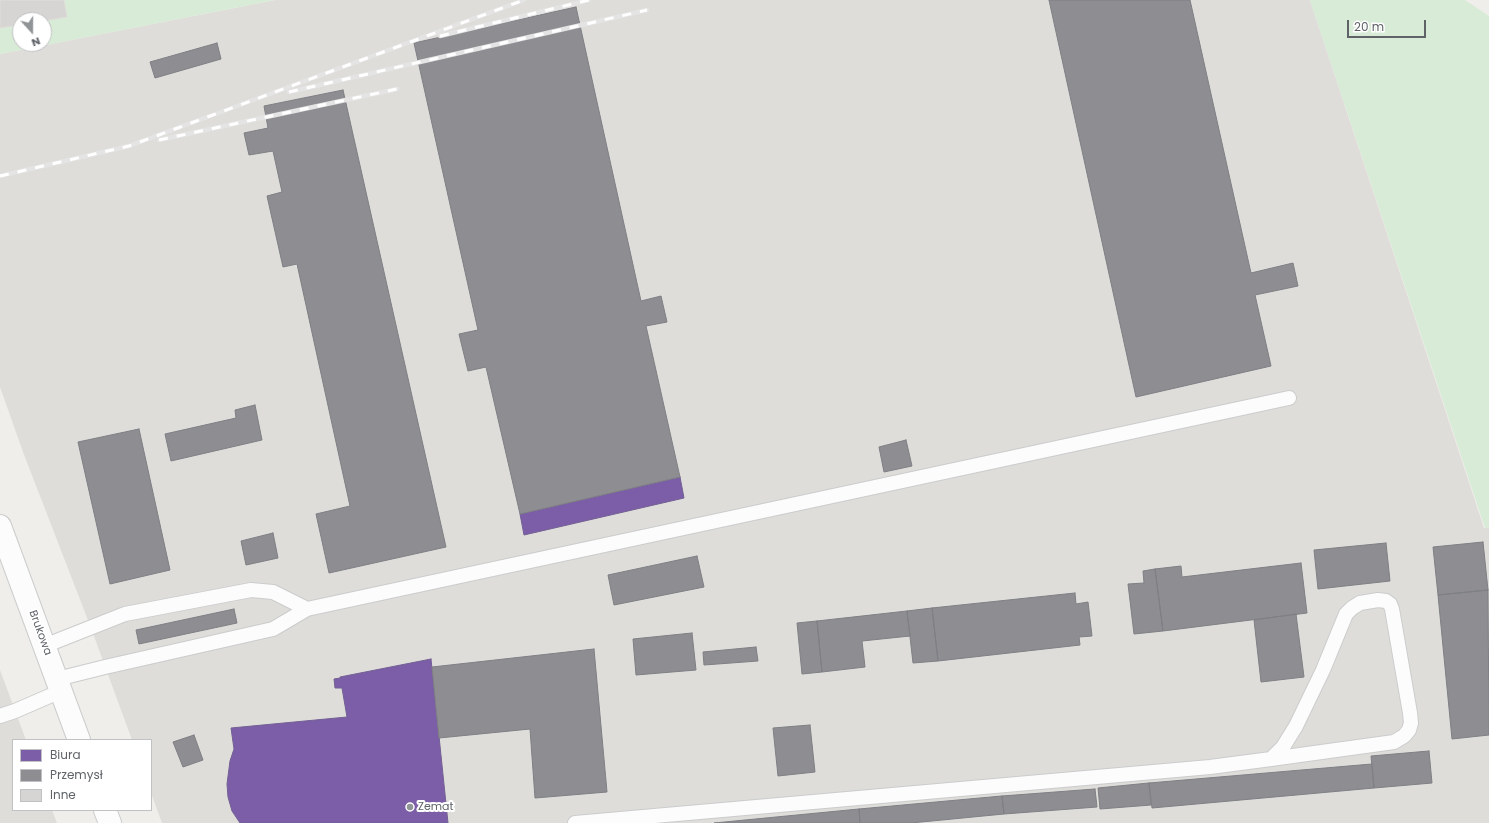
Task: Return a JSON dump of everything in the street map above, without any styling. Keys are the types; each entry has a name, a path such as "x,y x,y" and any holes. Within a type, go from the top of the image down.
{"street":[{"name":"Brukowa","path":"0,526 79,739"},
{"path":"105,811 110,823"}],"lane":[{"path":"0,716 15,711 59,685 105,667 273,629 307,609 1289,398"},
{"path":"44,646 125,614 250,590 273,592 307,609"},
{"path":"575,823 1210,767 1271,759 1394,742 1404,736 1409,730 1411,723 1392,609 1390,604 1386,601 1378,600 1360,603 1346,614 1323,670 1296,726 1282,747 1271,759"}],"shaded area":[{"path":"275,0 1310,0 1484,528 1489,527 1489,823 162,823 152,796 152,739 132,739 91,628 23,452 0,387 0,54 12,52 52,52 52,44"},
{"path":"0,670 26,739 12,739 12,811 52,811 57,823 0,823"}],"green space":[{"path":"64,0 275,0 52,44 52,20 67,17"},
{"path":"1310,0 1465,0 1489,16 1489,527 1485,528"},
{"path":"12,26 12,52 0,54 0,28"}],"building: Biura":[{"path":"680,477 684,498 524,535 520,514"},
{"path":"431,659 448,823 240,823 232,811 228,797 227,784 230,761 234,749 231,728 347,717 342,688 335,688 334,679"}],"building: Przemysł":[{"path":"1049,0 1190,0 1251,273 1293,263 1298,286 1255,295 1271,366 1136,397"},
{"path":"576,7 641,301 661,296 667,322 646,326 680,477 520,514 486,367 468,371 459,334 478,330 414,43"},
{"path":"217,43 221,59 155,78 150,62"},
{"path":"343,90 446,547 329,573 316,514 350,506 297,264 283,267 267,196 282,192 273,151 249,155 244,133 268,128 264,106"},
{"path":"255,405 262,440 171,461 165,434 236,418 235,410"},
{"path":"139,429 170,570 110,584 78,442"},
{"path":"906,440 912,466 884,472 879,447"},
{"path":"273,533 278,558 246,565 241,541"},
{"path":"1483,542 1488,590 1438,595 1433,547"},
{"path":"1386,543 1390,581 1318,589 1314,550"},
{"path":"697,556 704,587 614,605 608,575"},
{"path":"1301,563 1307,613 1163,631 1155,569 1181,566 1182,577"},
{"path":"1155,569 1163,631 1134,634 1128,584 1144,583 1143,571"},
{"path":"1488,590 1489,735 1452,739 1438,595"},
{"path":"1075,593 1076,604 1088,602 1092,636 1079,637 1080,645 938,661 932,608"},
{"path":"932,608 938,661 913,663 907,611"},
{"path":"234,609 237,623 139,644 136,630"},
{"path":"907,611 910,636 862,641 865,667 822,672 817,621"},
{"path":"1296,614 1304,677 1261,682 1254,620"},
{"path":"817,621 822,672 802,674 797,623"},
{"path":"692,633 696,670 636,675 633,639"},
{"path":"756,647 758,661 704,665 703,652"},
{"path":"594,649 607,792 535,798 530,729 439,738 432,667"},
{"path":"810,725 815,772 778,776 773,728"},
{"path":"194,735 203,760 183,767 173,742"},
{"path":"1429,751 1432,783 1374,788 1371,756"},
{"path":"1372,764 1374,788 1152,808 1149,783"},
{"path":"1149,783 1151,805 1100,809 1098,788"},
{"path":"1095,789 1097,807 1004,814 1002,796"},
{"path":"1002,796 1004,814 911,823 860,823 859,809"},
{"path":"859,809 860,823 714,823"}],"building: Inne":[{"path":"0,0 64,0 67,17 52,20 52,12 12,12 12,26 0,28"}],"railway":[{"path":"0,176 129,146 524,0"},
{"path":"440,36 589,0"},
{"path":"289,92 647,10"},
{"path":"159,140 397,89"}],"place":[{"name":"Zemat","path":"410,807"}]}
